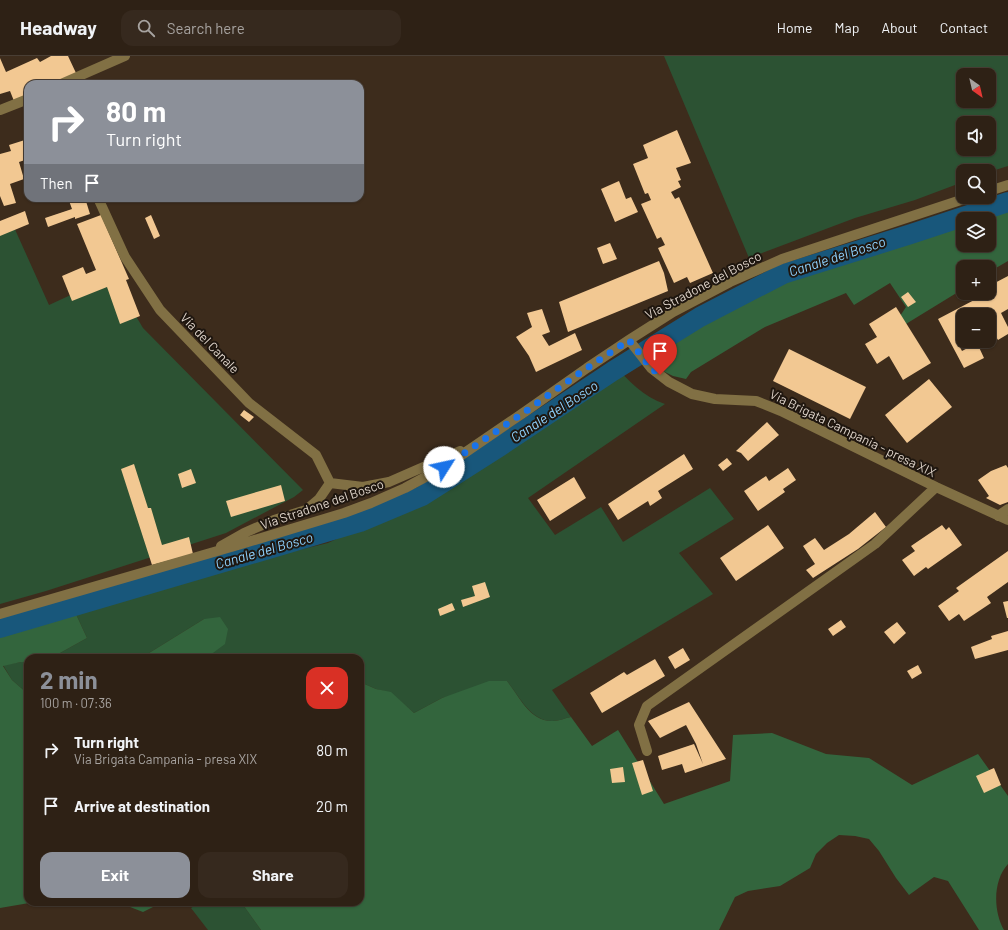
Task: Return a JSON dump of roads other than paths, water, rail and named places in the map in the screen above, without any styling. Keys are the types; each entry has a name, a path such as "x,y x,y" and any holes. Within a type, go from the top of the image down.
{"street":[{"path":"70,80 125,56"},
{"path":"0,110 24,101"},
{"path":"996,188 1008,184"},
{"name":"Via del Canale","path":"100,202 125,258 160,310 249,403 316,455 330,483"},
{"name":"Via Stradone del Bosco","path":"0,614 279,533 371,503 426,478 444,467 629,340 673,312 730,282 782,259 956,202"},
{"name":"Via Brigata Campania - presa XIX","path":"629,340 651,368 669,382 692,394 715,399 756,401 781,411 936,487 1008,520"},
{"path":"208,553 244,533 274,520 306,510 319,499 330,483 363,486 389,482 448,456 475,446"},
{"path":"647,751 639,725 647,706 875,544 936,487"},
{"path":"998,516 1008,509"}],"waterway":[{"name":"Canale del Bosco","path":"0,628 360,522 422,496 613,371 700,317 783,274 1008,202"}]}
